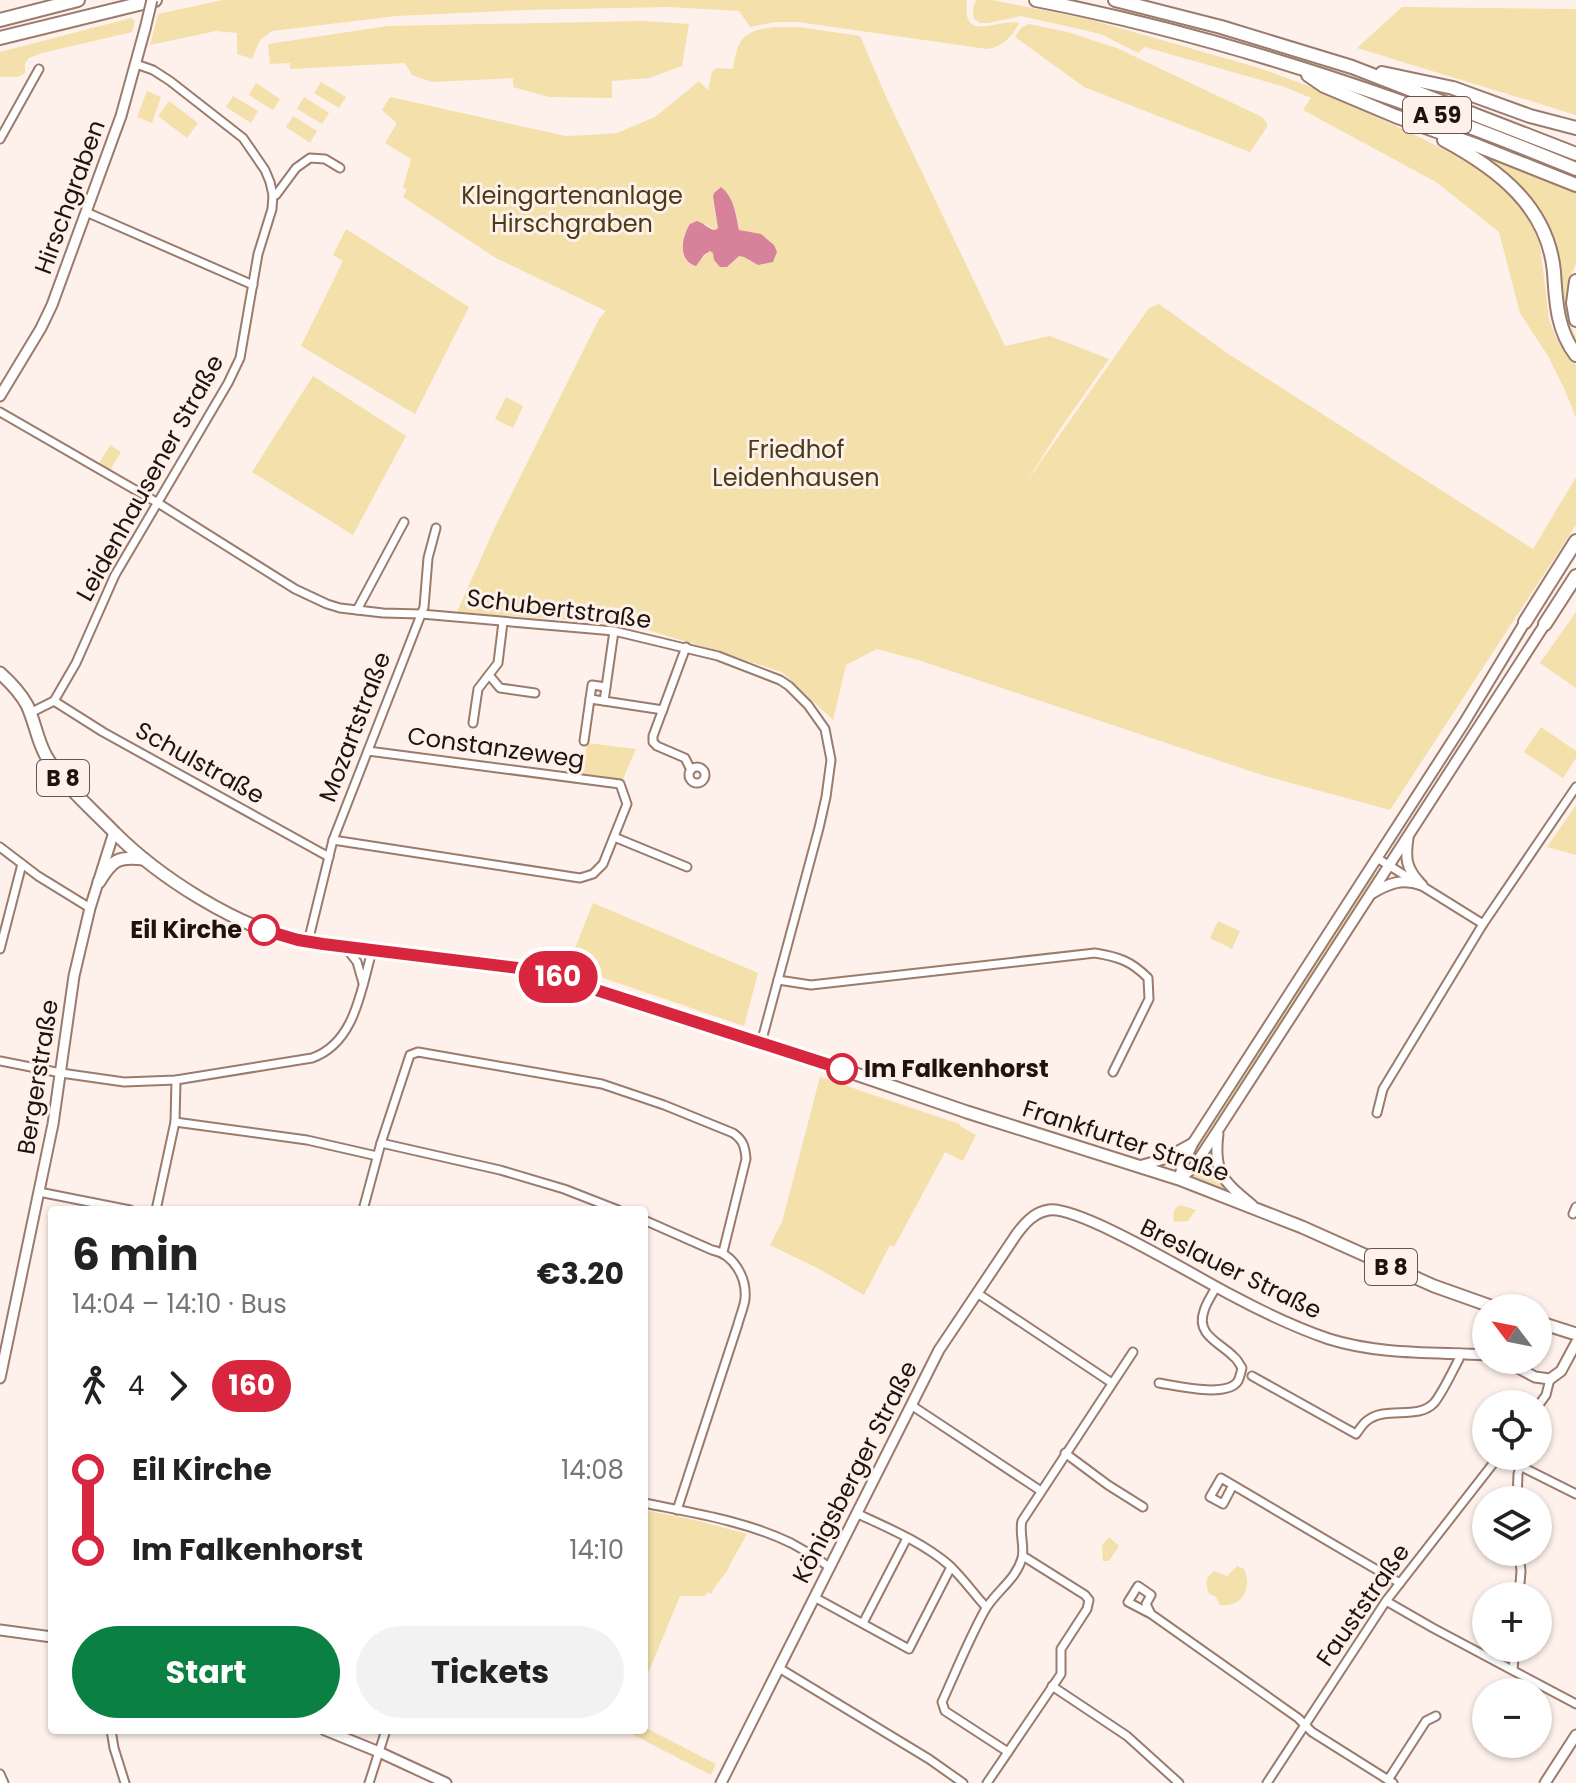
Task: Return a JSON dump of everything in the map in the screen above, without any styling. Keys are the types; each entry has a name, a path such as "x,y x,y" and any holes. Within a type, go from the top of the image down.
{"highway":[{"path":"0,20 78,0"},
{"path":"0,38 153,0"},
{"name":"A 59","path":"1036,0 1168,29 1296,67 1445,118 1576,169"},
{"name":"A 59","path":"1115,0 1221,27 1352,67 1576,154"},
{"path":"1296,67 1324,86 1420,127 1491,168 1512,186 1531,208 1543,229 1550,249 1561,328 1576,355"},
{"path":"1352,67 1453,88 1530,116 1576,128"},
{"path":"1530,116 1576,138"},
{"path":"1420,127 1441,132 1576,185"},
{"path":"1576,281 1573,303 1576,320"},
{"path":"1525,622 1576,541"},
{"path":"1545,624 1576,576"},
{"path":"1545,624 1576,587"}],"main road":[{"name":"Frankfurter Straße","path":"0,673 22,696 38,741 50,763 114,832 144,859 183,886 244,921 275,934 308,942 534,970 1179,1179 1472,1299"},
{"path":"99,882 108,867 116,861 125,857 144,859"},
{"path":"1552,1326 1576,1334"}],"street":[{"name":"Hirschgraben","path":"0,396 52,305 121,116 153,0"},
{"path":"136,64 162,76 243,138 265,170 273,195"},
{"path":"0,139 39,69"},
{"name":"Leidenhausener Straße","path":"54,701 76,663 115,575 240,358 258,254 272,209 273,195 296,168 310,158 325,159 340,168"},
{"path":"86,212 253,285"},
{"name":"Schubertstraße","path":"0,412 158,503 295,589 327,604 357,610 614,631 718,656 789,686 825,729 831,760 826,797 761,1043"},
{"path":"357,610 404,522"},
{"name":"Mozartstraße","path":"308,942 333,840 424,607 428,558 436,528"},
{"path":"473,723 478,689 498,663 503,622"},
{"path":"1179,1179 1193,1143 1464,723 1525,622"},
{"path":"1179,1179 1193,1168 1545,624"},
{"path":"604,701 614,631"},
{"path":"686,647 653,742 685,758 691,770"},
{"path":"489,675 500,688 535,693"},
{"path":"584,741 592,685 606,687"},
{"path":"590,699 663,710"},
{"path":"30,713 54,701"},
{"name":"Schulstraße","path":"54,701 103,732 329,857"},
{"name":"Constanzeweg","path":"368,751 620,784 627,804 614,837"},
{"path":"1377,1113 1383,1089 1483,924 1576,787"},
{"name":"Bergerstraße","path":"0,1378 61,1073 74,976 90,908 114,832"},
{"path":"1408,835 1406,865 1422,885"},
{"path":"333,840 580,878 599,870 614,837 687,867"},
{"path":"0,847 90,908"},
{"path":"1377,858 1483,924"},
{"path":"0,949 22,864"},
{"path":"1368,896 1399,881 1422,885"},
{"path":"345,947 357,962 363,983"},
{"path":"0,1061 124,1082 176,1080 300,1061 325,1054 349,1026 372,951"},
{"path":"778,980 811,985 1095,953 1117,957 1148,978 1149,999 1113,1072"},
{"path":"364,1206 410,1055 418,1052 602,1084 733,1133 741,1139 746,1159 723,1252"},
{"path":"157,1206 175,1122 176,1080"},
{"path":"175,1122 307,1140 377,1156"},
{"path":"1218,1130 1218,1169 1231,1187 1257,1209"},
{"path":"381,1143 500,1170 608,1206"},
{"path":"1139,1166 1164,1159 1193,1143"},
{"path":"39,1192 110,1206"},
{"name":"Breslauer Straße","path":"1059,1210 1123,1237 1264,1312 1341,1342 1365,1349 1472,1354"},
{"name":"Königsberger Straße","path":"721,1783 939,1350 1024,1225 1039,1213 1059,1210"},
{"path":"648,1222 723,1252 736,1264 743,1279 745,1299 677,1510"},
{"path":"1159,1383 1215,1390 1234,1385 1240,1379 1242,1368 1236,1358 1213,1342 1204,1329 1204,1310 1216,1287"},
{"path":"977,1293 1112,1383"},
{"path":"1547,1390 1550,1379 1561,1371 1576,1343"},
{"path":"1008,1752 945,1711 942,1702 986,1607 1014,1575 1023,1556 1022,1521 1133,1352"},
{"path":"1252,1376 1356,1434 1369,1418 1426,1408 1434,1403 1459,1359 1459,1353"},
{"path":"1529,1374 1550,1379"},
{"path":"911,1405 1041,1491"},
{"path":"1065,1453 1143,1507"},
{"name":"Fauststraße","path":"1267,1783 1386,1601 1489,1470"},
{"path":"1528,1470 1576,1494"},
{"path":"1233,1485 1400,1583"},
{"path":"648,1504 724,1520 787,1541 829,1567"},
{"path":"856,1513 924,1547 951,1567 986,1607"},
{"path":"863,1623 907,1538"},
{"path":"987,1783 1061,1674 1061,1649 1087,1609 1089,1600 1023,1556"},
{"path":"814,1597 909,1649 951,1567"},
{"path":"1386,1601 1576,1704"},
{"path":"1151,1614 1298,1718 1312,1732 1390,1781 1426,1721 1436,1716"},
{"path":"0,1630 48,1636"},
{"path":"1513,1670 1514,1662"},
{"path":"779,1668 963,1783"},
{"path":"1052,1686 1127,1736 1179,1783"},
{"path":"112,1734 125,1783"},
{"path":"335,1734 446,1783"},
{"path":"369,1783 385,1734"},
{"path":"1545,1783 1576,1735"},
{"path":"0,1774 4,1783"}],"green space":[{"path":"223,0 967,0 967,14 975,26 1019,23 1006,40 987,49 798,22 750,27 739,11 669,7 524,10 396,16 272,31 260,40 252,59 237,54 237,33 216,31 150,45 158,14"},
{"path":"976,0 992,0 1088,19 1259,68 1317,89 1419,137 1496,180 1530,218 1540,245 1549,319 1557,340 1576,365 1576,418 1548,356 1520,313 1499,232 1436,182 1303,110 1311,98 1285,87 1145,47 1138,53 1101,34 1021,16 980,23 974,19"},
{"path":"1402,7 1576,9 1576,115 1357,48"},
{"path":"131,18 135,21 132,32 42,53 29,58 25,63 25,73 18,77 0,77 0,52"},
{"path":"643,21 689,24 682,66 649,78 612,81 612,98 549,97 513,87 513,78 432,82 412,75 405,63 290,69 290,63 270,64 268,44 388,26"},
{"path":"1029,24 1117,48 1262,117 1267,127 1250,152 1084,87 1015,37 1021,28"},
{"path":"799,27 860,36 1005,346 1050,336 1109,359 1025,484 1149,308 1159,304 1227,353 1533,549 1576,477 1576,525 1390,810 1262,775 877,649 846,665 833,720 782,672 631,625 457,612 495,527 599,319 606,311 496,258 403,197 411,159 385,143 397,123 382,110 390,97 565,136 617,133 655,117 699,81 708,90 716,68 733,69 737,50 744,38 755,31","holes":["721,187 734,207 739,230 767,239 776,249 775,258 754,263 739,256 727,267 720,267 710,251 693,266 685,260 684,236 690,224 705,224 715,230 718,228 713,201 714,193"]},
{"path":"321,82 346,97 339,108 314,93"},
{"path":"256,83 280,99 273,110 249,95"},
{"path":"147,91 161,97 152,123 137,117"},
{"path":"233,96 258,111 251,123 226,107"},
{"path":"304,97 329,113 322,124 297,109"},
{"path":"169,101 198,123 187,138 158,116"},
{"path":"293,116 317,131 310,143 286,127"},
{"path":"1486,159 1497,160 1576,192 1576,264 1568,282 1566,302 1569,322 1576,337 1576,349 1566,331 1554,250"},
{"path":"346,229 469,307 415,414 301,346 343,261 333,255"},
{"path":"313,376 406,436 353,535 252,472"},
{"path":"506,397 523,406 513,428 495,419"},
{"path":"110,445 121,452 109,472 98,465"},
{"path":"1576,612 1576,688 1540,663"},
{"path":"1541,727 1576,751 1576,758 1563,778 1524,752"},
{"path":"587,743 636,749 622,781 582,776"},
{"path":"1576,805 1576,855 1547,847"},
{"path":"1373,874 1376,876 1189,1166 1187,1164"},
{"path":"593,903 758,973 744,1026 568,966"},
{"path":"1218,921 1240,931 1232,949 1210,938"},
{"path":"820,1077 960,1124 976,1135 963,1161 945,1152 894,1247 890,1245 864,1295 770,1245 782,1222"},
{"path":"1210,1149 1217,1173 1227,1189 1191,1176"},
{"path":"1181,1205 1196,1210 1188,1221 1174,1222 1174,1212"},
{"path":"648,1511 747,1534 711,1594 680,1596 648,1673"},
{"path":"1109,1537 1119,1546 1109,1561 1103,1561 1102,1545"},
{"path":"1237,1566 1244,1569 1246,1576 1244,1595 1234,1603 1220,1605 1216,1597 1209,1594 1207,1579 1214,1571 1227,1576"},
{"path":"648,1729 716,1764 711,1775 632,1734 648,1734"}],"shaded area":[{"path":"721,187 732,201 739,230 761,234 774,245 777,252 773,262 758,265 739,256 727,267 720,267 710,251 696,266 686,259 683,241 690,224 697,221 715,230 718,228 713,197"}],"bus line":[{"name":"160","path":"264,930 323,944 534,970 842,1069"}],"place":[{"name":"Eil Kirche","path":"264,930"},
{"name":"Im Falkenhorst","path":"842,1069"}],"park label":[{"name":"Kleingartenanlage Hirschgraben","path":"572,210"},
{"name":"Friedhof Leidenhausen","path":"796,464"}]}
